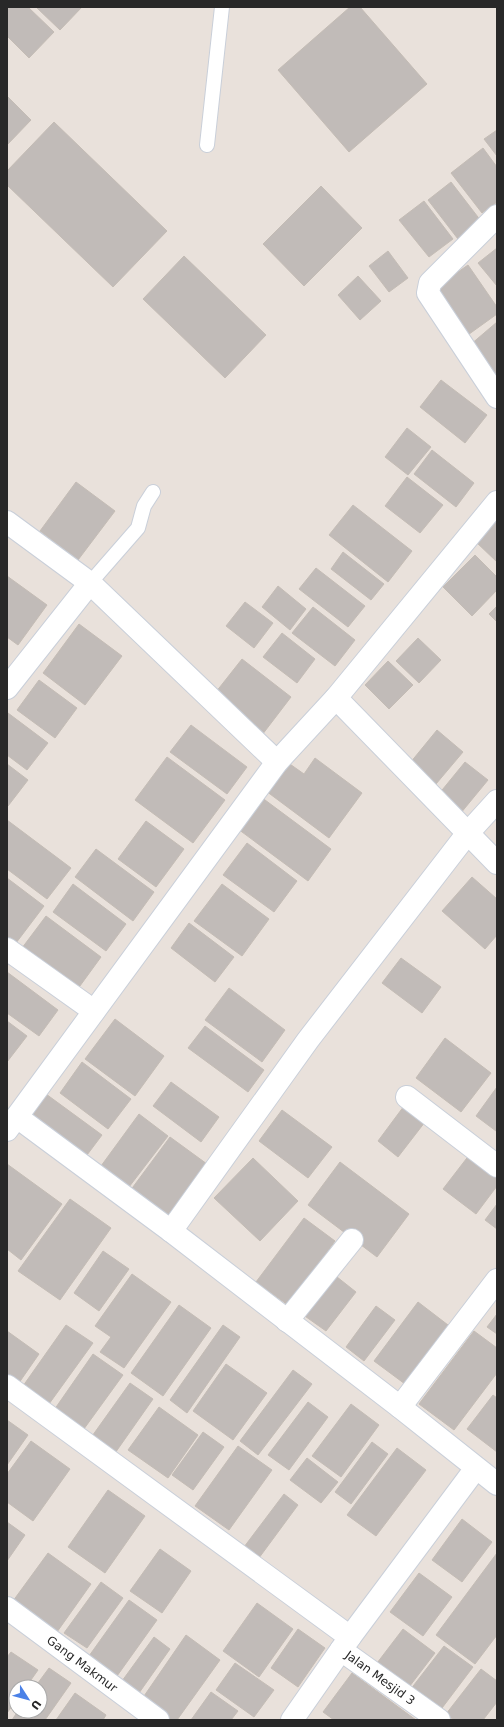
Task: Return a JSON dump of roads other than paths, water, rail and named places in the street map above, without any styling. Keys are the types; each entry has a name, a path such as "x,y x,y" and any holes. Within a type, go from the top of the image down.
{"street":[{"path":"497,216 430,282 428,293 497,397"},
{"path":"497,502 336,698 277,762 12,1123 171,1231 287,1322 400,1407 497,1484"},
{"path":"7,522 90,583 277,762"},
{"path":"7,688 90,583"},
{"path":"336,698 467,834 497,863"},
{"path":"171,1231 308,1040 467,834 497,801"},
{"path":"7,949 94,1011"},
{"path":"406,1097 497,1166"},
{"path":"287,1322 352,1240"},
{"path":"400,1407 497,1280"},
{"name":"Jalan Mesjid 3","path":"7,1386 346,1643 439,1720"},
{"path":"292,1720 346,1643 476,1468"},
{"name":"Gang Makmur","path":"7,1608 158,1720"}],"lane":[{"path":"207,145 222,7"},
{"path":"90,583 138,528 144,506 153,492"}]}
